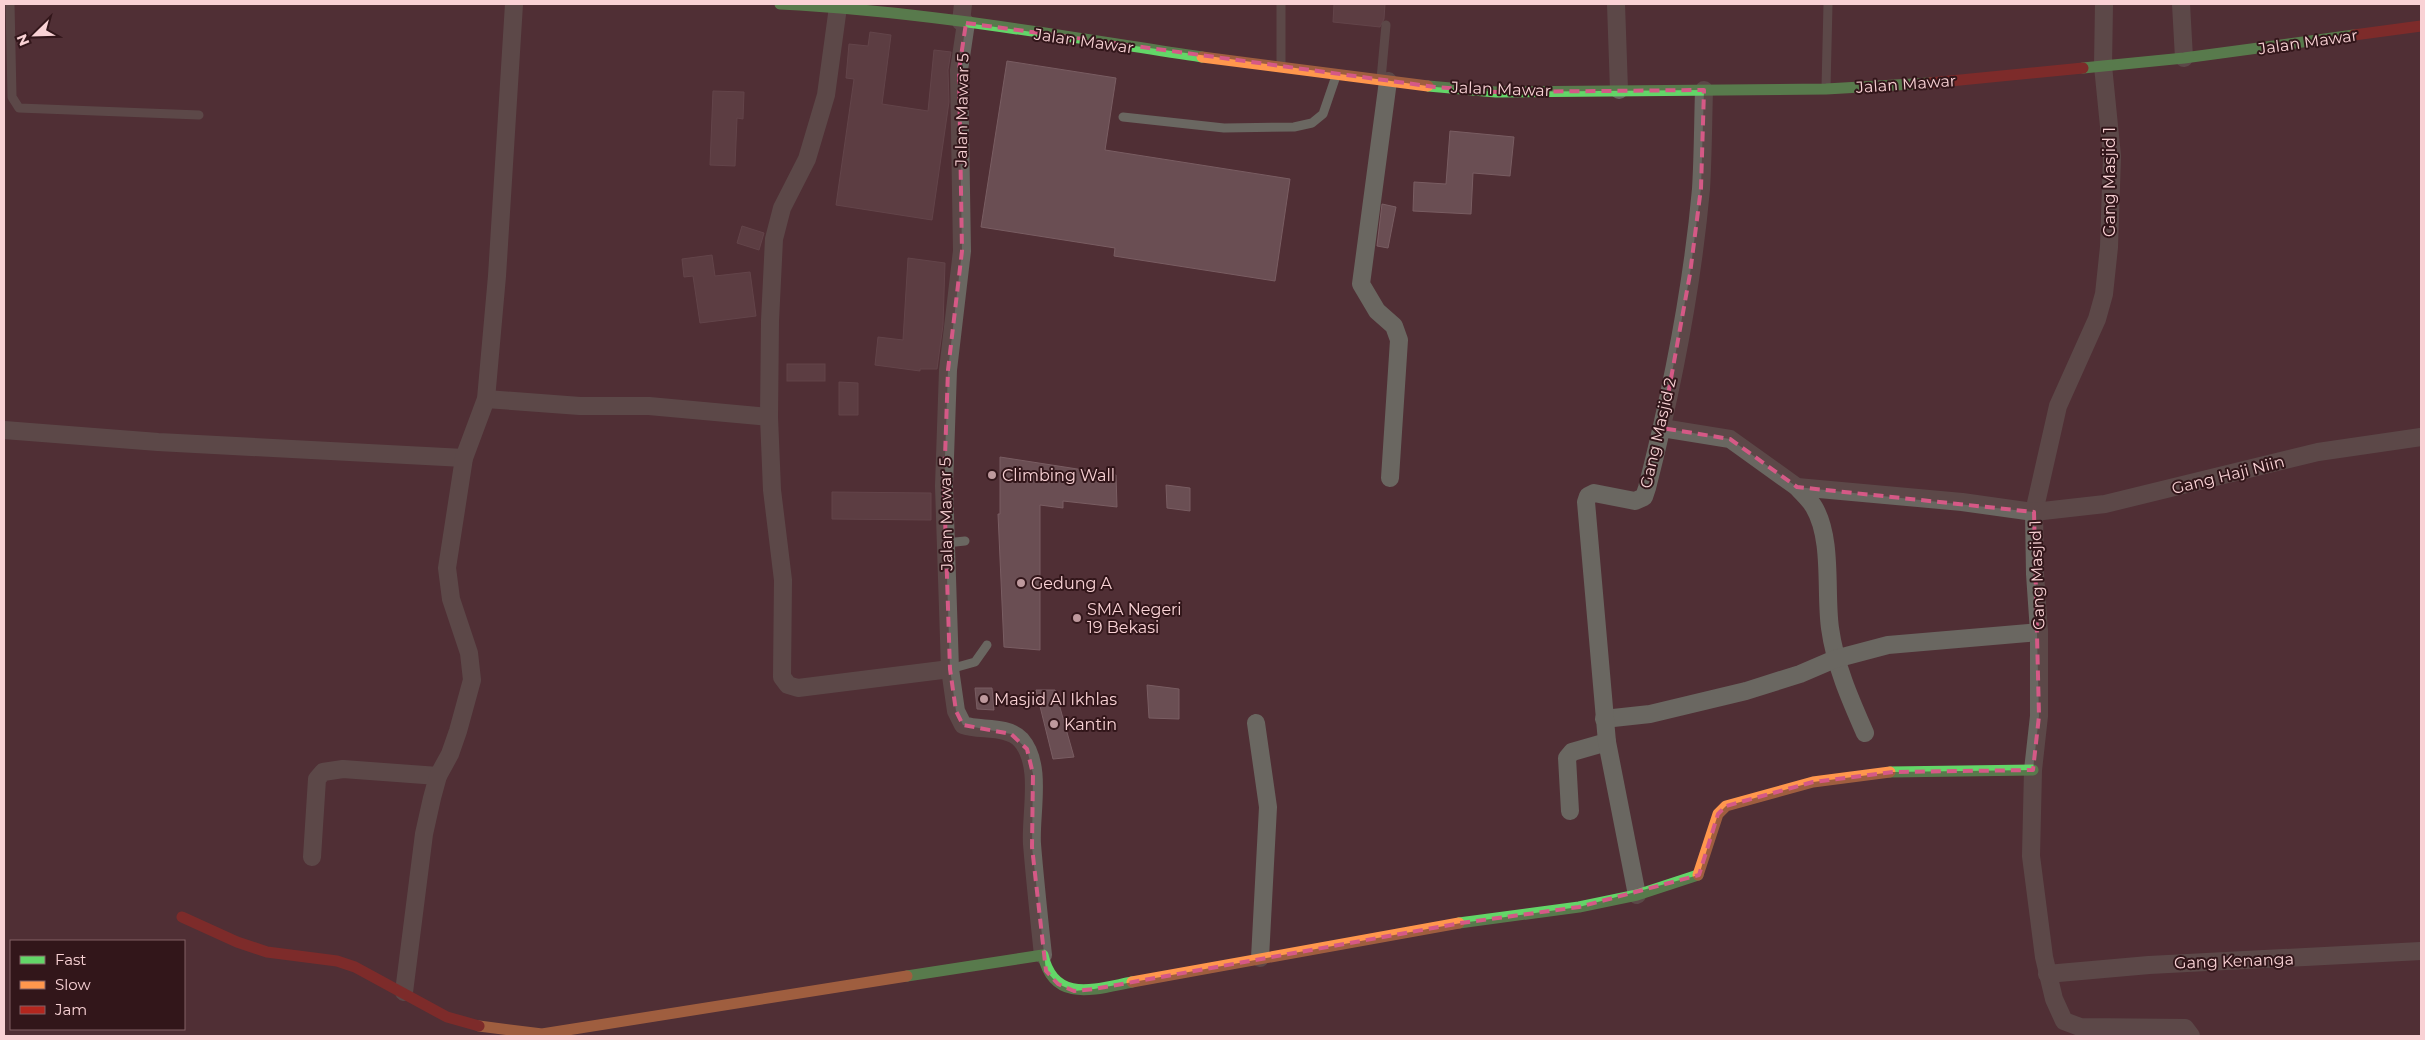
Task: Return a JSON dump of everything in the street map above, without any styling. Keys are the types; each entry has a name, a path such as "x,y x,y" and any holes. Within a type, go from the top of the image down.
{"street":[{"path":"404,992 424,834 438,776 450,754 472,680 469,653 451,599 447,568 464,458 486,399 497,276 514,4"},
{"name":"Jalan Mawar","path":"780,4 838,7 1281,68 1496,92 1826,89 1929,83 2184,58 2421,26"},
{"name":"Jalan Mawar 5","path":"963,4 964,23 959,70 963,222 948,370 944,486 950,669 956,711 963,725 973,729 995,730 1011,734 1020,739 1027,749 1033,774 1032,842 1043,955"},
{"path":"1616,4 1620,90"},
{"name":"Gang Masjid 1","path":"2104,4 2104,66 2112,156 2109,247 2104,294 2097,318 2058,406 2034,512 2035,574 2039,632 2039,716 2033,770 2031,856 2047,974 2058,1009 2064,1021 2080,1027 2186,1028 2191,1036"},
{"path":"2181,4 2184,58"},
{"path":"838,7 826,95 807,159 782,208 774,239 770,321 769,417 772,490 783,580 782,676 784,682 798,688 950,669"},
{"path":"1384,81 1361,284 1377,311 1394,326 1400,340 1390,478"},
{"name":"Gang Masjid 2","path":"1637,895 1604,719 1586,502 1588,496 1594,493 1636,501 1644,497 1662,428 1692,255 1701,188 1704,90"},
{"path":"486,399 580,406 649,406 769,417"},
{"path":"1662,428 1730,439 1797,487 1814,508 1821,528 1825,549 1829,628 1835,659 1865,733"},
{"path":"4,430 158,442 464,458"},
{"name":"Gang Haji Niin","path":"1797,487 1962,502 2034,512 2105,504 2148,496 2318,452 2421,437"},
{"path":"1604,719 1650,714 1746,690 1800,674 1835,659 1888,645 2039,632"},
{"path":"1256,724 1268,807 1260,958"},
{"path":"1570,811 1567,758 1572,752 1607,742"},
{"path":"312,857 317,779 323,772 343,769 438,776"},
{"path":"182,917 229,939 267,952 346,964 404,992 447,1017 489,1029 542,1034 577,1030 749,1000 846,988 1043,955 1046,971 1058,984 1074,991 1094,989 1461,923 1580,907 1637,895 1699,875 1718,814 1726,806 1814,782 1893,772 2033,770"},
{"name":"Gang Kenanga","path":"2047,974 2149,965 2421,951"}],"lane":[{"path":"10,4 12,97 19,108 199,115"},
{"path":"1281,4 1281,68"},
{"path":"1826,89 1828,4"},
{"path":"1384,81 1386,25"},
{"path":"1123,117 1224,128 1294,127 1312,124 1323,114 1337,74"},
{"path":"946,543 965,541"},
{"path":"950,669 975,662 986,645"}],"highlighted area":[{"path":"966,23 1435,87 1496,92 1704,90 1701,188 1690,274 1662,428 1730,439 1797,487 2034,512 2039,716 2033,770 1893,772 1813,782 1726,806 1718,814 1699,875 1579,907 1461,923 1094,989 1074,991 1058,984 1046,971 1032,847 1033,774 1027,749 1011,734 963,725 956,711 950,669 944,486 948,370 962,251 959,70"}],"building":[{"path":"1334,4 1385,4 1384,19 1380,27 1333,22"},
{"path":"870,32 891,35 882,104 928,111 934,50 951,52 948,70 949,102 932,220 836,205 854,79 846,78 849,44 868,46"},
{"path":"1007,61 1116,78 1105,150 1290,179 1275,281 1114,256 1115,248 981,227"},
{"path":"713,91 744,92 743,119 737,118 735,166 710,165"},
{"path":"1450,131 1514,137 1510,176 1473,173 1471,214 1413,211 1414,182 1446,184"},
{"path":"1382,204 1396,207 1388,248 1377,246"},
{"path":"742,226 764,233 759,250 737,243"},
{"path":"712,255 715,276 750,272 756,316 700,323 693,276 684,277 682,259"},
{"path":"908,258 945,263 943,325 937,369 920,369 920,371 875,365 878,337 903,340"},
{"path":"787,364 825,364 825,381 787,381"},
{"path":"839,382 858,383 858,415 839,415"},
{"path":"1000,457 1116,475 1117,507 1063,501 1063,508 1040,505 1040,650 1004,647 998,514 1000,514"},
{"path":"1166,485 1190,488 1190,511 1167,508"},
{"path":"832,492 931,493 931,520 832,519"},
{"path":"1147,685 1179,689 1179,719 1149,718"},
{"name":"Masjid Al Ikhlas","path":"975,688 992,688 994,710 977,709"},
{"name":"Kantin","path":"1036,690 1055,690 1074,757 1053,759"}],"traffic: fast":[{"path":"780,4 833,7 939,18 1202,57"},
{"path":"2083,68 2184,58 2354,35"},
{"path":"1428,86 1496,92 1826,89 1930,83"},
{"path":"1890,772 2033,770"},
{"path":"1459,923 1579,907 1637,895 1698,875"},
{"path":"907,976 1043,955 1048,971 1056,981 1066,987 1078,990 1104,988 1132,982"}],"traffic: slow":[{"path":"1202,57 1428,86"},
{"path":"1698,875 1718,814 1726,806 1813,782 1890,772"},
{"path":"1132,982 1459,923"},
{"path":"479,1026 542,1034 907,976"}],"traffic: jam":[{"path":"2354,35 2421,26"},
{"path":"1930,83 2083,68"},
{"path":"182,917 237,942 267,952 337,961 355,967 447,1017 479,1026"}],"place":[{"name":"Climbing Wall","path":"992,475"},
{"name":"Gedung A","path":"1021,583"},
{"name":"SMA Negeri 19 Bekasi","path":"1077,618"},
{"name":"Masjid Al Ikhlas","path":"984,699"},
{"name":"Kantin","path":"1054,724"}]}
